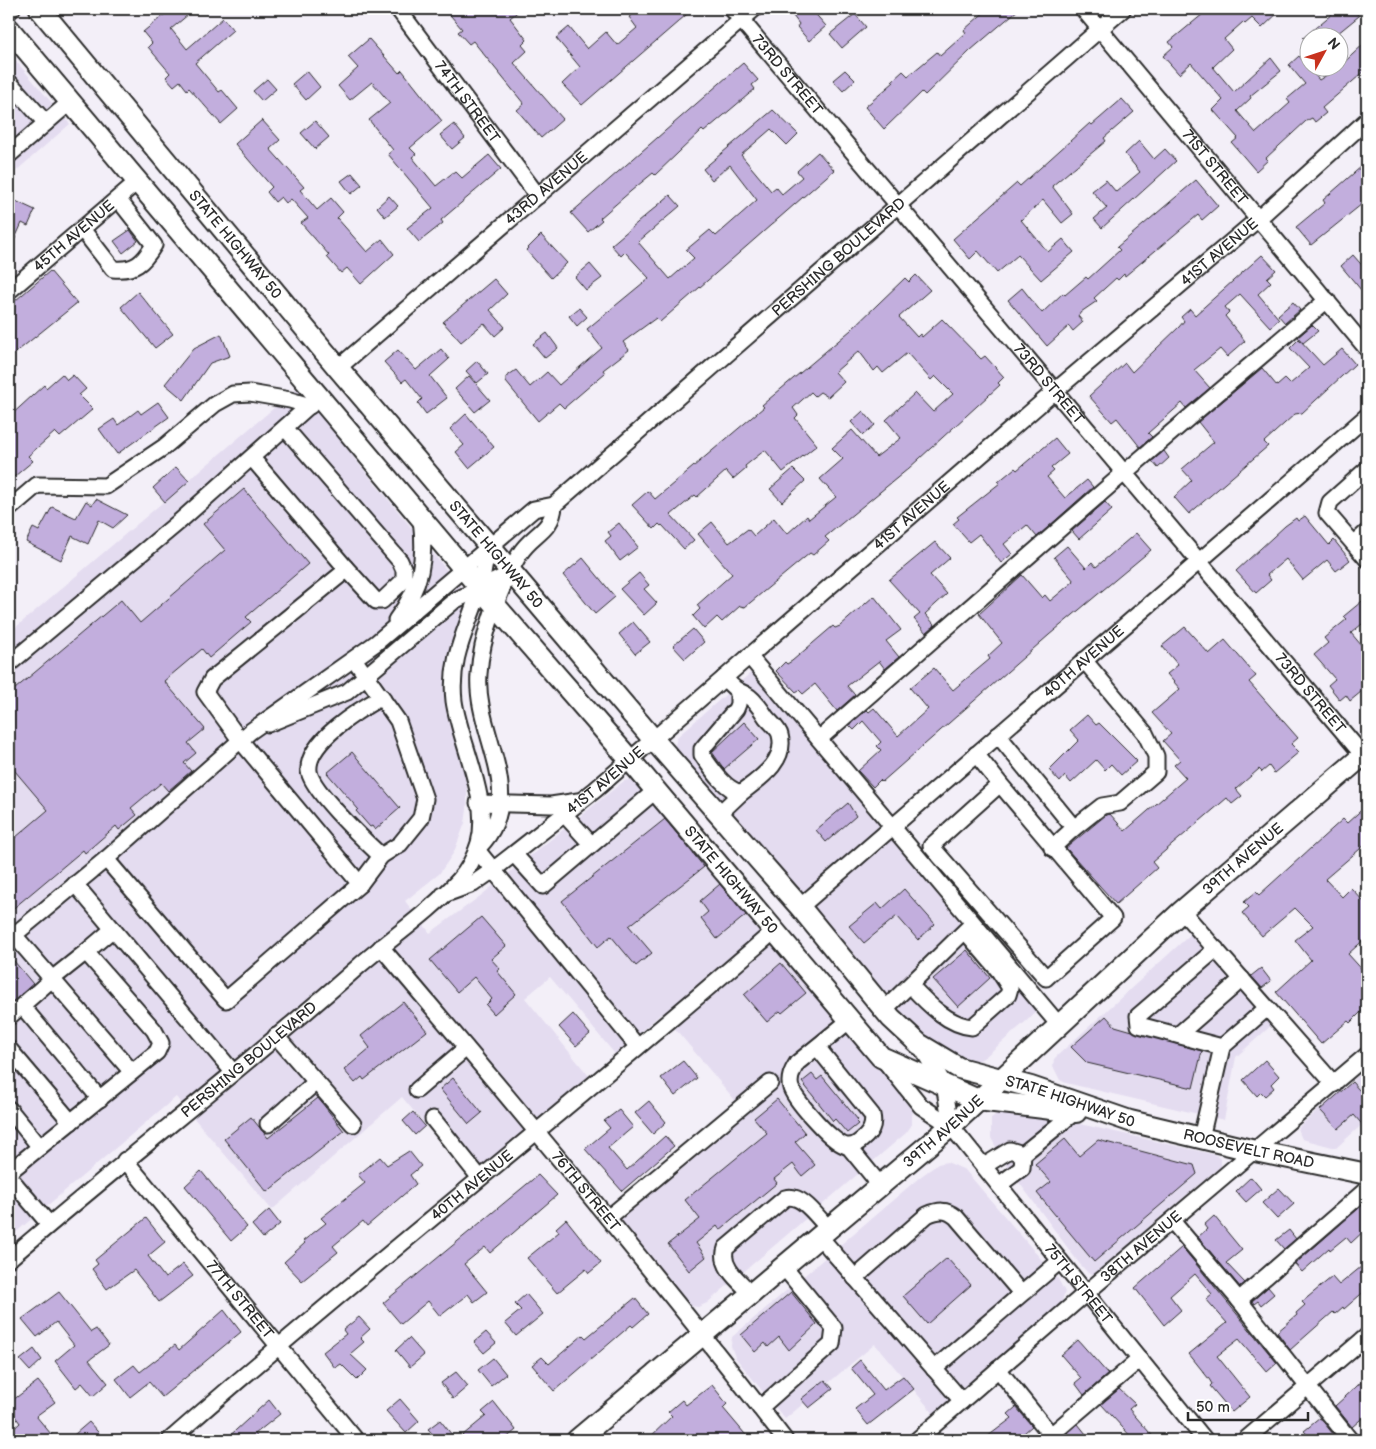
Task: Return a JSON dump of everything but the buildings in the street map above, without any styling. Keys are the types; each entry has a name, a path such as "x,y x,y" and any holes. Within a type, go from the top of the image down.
{"main road":[{"name":"STATE HIGHWAY 50","path":"40,9 338,368 653,739 800,907 884,1010 919,1044 959,1068 1031,1087 1130,1121"},
{"name":"STATE HIGHWAY 50","path":"9,29 138,181 314,402 421,518 656,790 881,1056 978,1100 1130,1121"},
{"name":"39TH AVENUE","path":"577,1440 951,1126 1182,911 1366,756"},
{"name":"ROOSEVELT ROAD","path":"1130,1121 1255,1151 1367,1174"}],"street":[{"name":"74TH STREET","path":"398,9 538,196"},
{"name":"43RD AVENUE","path":"338,368 538,196 736,14 754,9"},
{"name":"71ST STREET","path":"1083,9 1367,349"},
{"name":"PERSHING BOULEVARD","path":"477,850 480,834 475,774 455,707 453,684 459,644 480,588 484,559 490,546 534,509 554,505 897,204 1123,9"},
{"name":"73RD STREET","path":"736,14 1198,561 1366,756"},
{"path":"9,82 46,123"},
{"path":"9,156 70,102"},
{"name":"41ST AVENUE","path":"444,895 473,884 493,870 630,760 1055,391 1258,219 1367,120"},
{"name":"45TH AVENUE","path":"9,291 138,181"},
{"path":"82,229 113,270 127,270 145,260 154,245 118,199"},
{"path":"819,739 1124,473 1327,300"},
{"path":"9,509 37,485 106,486 164,446 215,404 233,394 250,393 314,402"},
{"path":"9,664 286,429 314,402"},
{"name":"40TH AVENUE","path":"800,907 1367,416"},
{"path":"252,458 345,567 376,601 382,601 404,580 404,570 400,561 286,429"},
{"path":"1367,469 1330,502 1327,513 1367,559"},
{"name":"PERSHING BOULEVARD","path":"9,1259 444,895 466,871 477,850 496,825 501,803 498,776 481,709 478,687 483,646 496,606 511,570 521,551 552,521 554,505"},
{"path":"376,643 405,608 420,576 424,553 421,518"},
{"path":"1354,544 1367,532"},
{"path":"132,1072 14,935 106,859 245,736 276,712 376,643 490,546"},
{"path":"345,567 344,572 212,679 205,692 245,736 360,884"},
{"path":"245,736 342,695 367,676 454,601 501,578 511,570"},
{"path":"749,656 930,870 999,971 1015,983 1059,1025"},
{"path":"106,859 226,1000 360,884 381,856 400,844 421,818 425,799 398,721 354,659"},
{"path":"1052,848 1102,806 1120,803 1156,772 1156,756 1146,733 1084,660"},
{"path":"718,814 768,770 778,758 781,749 780,734 758,706 745,694 738,693 724,678"},
{"path":"738,693 736,709 702,749 702,755 726,785 734,791 741,793"},
{"path":"381,856 318,788 309,772 310,757 316,746 363,707 382,697"},
{"path":"998,735 1074,828"},
{"path":"976,754 1052,848 1112,918 1046,978 931,846 1000,784"},
{"path":"514,854 543,886 590,844 656,790"},
{"path":"478,803 552,805 582,800"},
{"path":"564,814 590,844"},
{"path":"477,850 637,1046"},
{"path":"930,870 942,859"},
{"path":"75,884 233,1072"},
{"path":"1182,911 1334,1084"},
{"path":"911,986 938,1011 964,1026 972,1027 1008,995 1015,983 1010,967 970,927"},
{"path":"884,1010 970,927"},
{"path":"9,1017 113,929"},
{"name":"40TH AVENUE","path":"170,1440 278,1346 538,1131 774,930"},
{"name":"76TH STREET","path":"381,947 538,1131 785,1440"},
{"path":"1010,967 1021,949"},
{"path":"1216,949 1138,1016 1139,1025 1222,1047"},
{"path":"9,1172 157,1052 161,1043 154,1030 86,952"},
{"path":"1178,1035 1242,979"},
{"path":"22,1006 100,1098"},
{"path":"1201,1138 1222,1047 1267,1008"},
{"path":"817,1047 872,1115 873,1121 868,1134 857,1144 849,1147 833,1140 791,1089 792,1071 817,1047 850,1020"},
{"path":"276,1036 353,1124"},
{"path":"919,1044 944,1084 951,1126"},
{"path":"417,1090 466,1048"},
{"path":"9,1049 71,1122"},
{"name":"75TH STREET","path":"881,1056 921,1106 951,1126 1206,1440"},
{"name":"38TH AVENUE","path":"917,1440 1086,1293 1334,1084 1364,1062"},
{"path":"268,1124 316,1082"},
{"path":"608,1218 770,1083"},
{"path":"9,1109 40,1147"},
{"path":"999,1185 1022,1168 1023,1154 1075,1112"},
{"path":"433,1119 480,1178"},
{"path":"849,1147 880,1185"},
{"path":"984,1166 1010,1150 1023,1154"},
{"name":"77TH STREET","path":"125,1160 356,1440"},
{"path":"9,1176 49,1224"},
{"path":"1239,1300 1367,1189"},
{"path":"751,1293 726,1264 723,1256 726,1248 785,1198 792,1196 800,1199 855,1278 962,1401"},
{"path":"855,1278 927,1214 938,1210 949,1211 956,1217 1022,1293"},
{"path":"1172,1221 1239,1300 1350,1440"},
{"path":"934,1369 1060,1261"},
{"path":"760,1408 832,1344 834,1338 834,1328 783,1266"},
{"path":"1245,1440 1367,1336"},
{"path":"998,1369 1053,1438 1140,1359"}],"shaded area":[{"path":"9,53 70,124 9,177"},
{"path":"302,384 358,463 468,596 452,642 447,699 450,721 467,781 465,823 454,852 439,874 405,901 430,933 479,897 624,781 634,779 910,1101 913,1108 911,1126 906,1133 707,1303 698,1307 691,1306 619,1219 744,1111 662,1013 615,1054 550,977 525,998 589,1076 469,1177 402,1097 272,1210 176,1097 9,1238 9,633"},
{"path":"754,670 1039,1010 980,1060 971,1060 958,1054 921,1032 913,1025 674,749 677,737"},
{"path":"1193,932 1273,1024 1236,1057 1224,1120 1060,1080 1053,1066 1054,1059"},
{"path":"1363,1072 1367,1073 1367,1120 1336,1148 1302,1139 1298,1130 1300,1126"},
{"path":"1010,1108 1216,1155 1221,1160 1221,1166 1094,1274 1088,1273 1006,1165 991,1138 991,1118 1004,1109"},
{"path":"947,1162 965,1170 1058,1279 1065,1292 1060,1306 934,1414 875,1344 785,1419 735,1357 731,1346 732,1337 920,1177 938,1164"}]}
